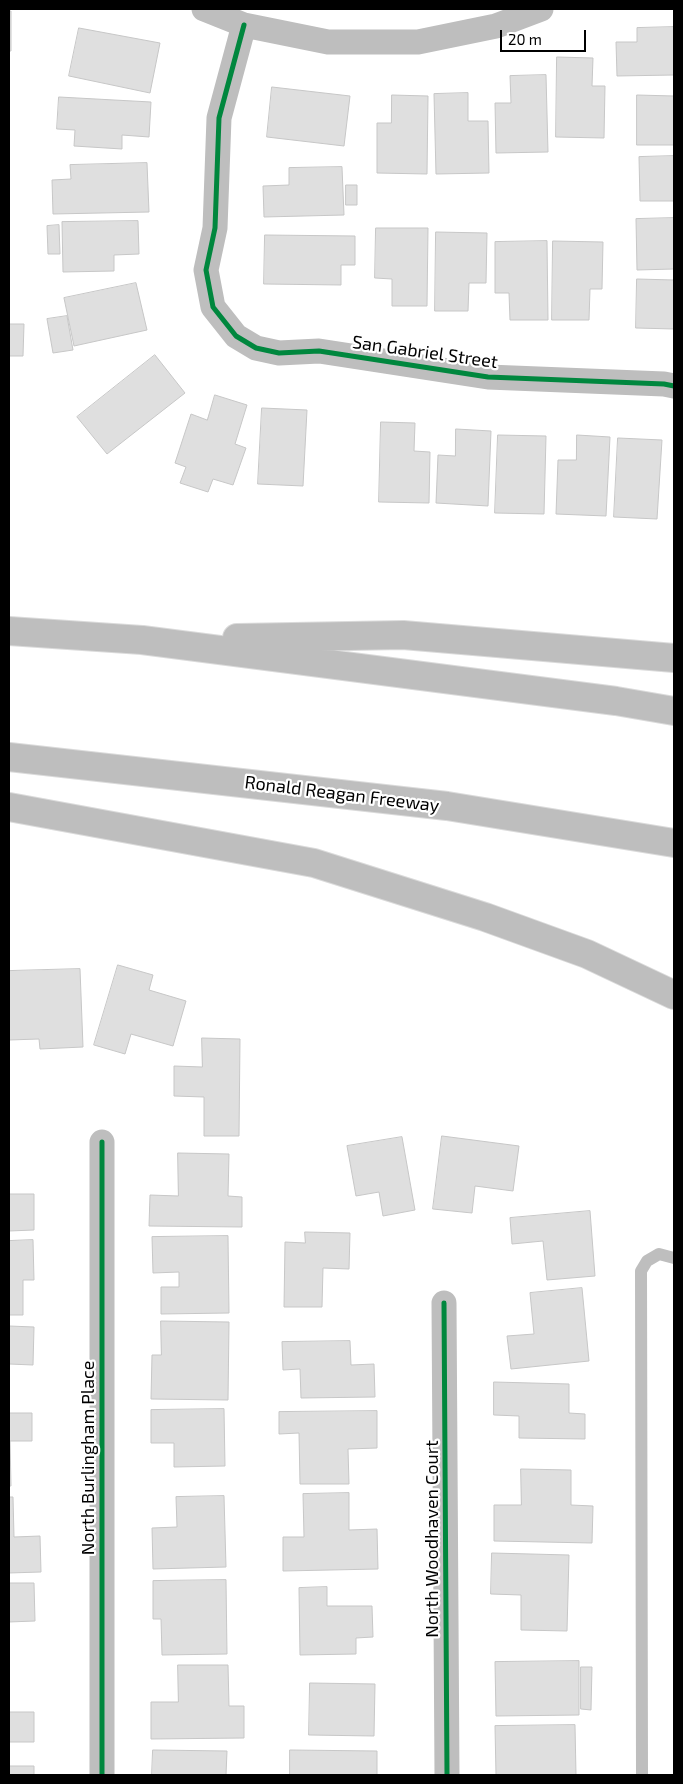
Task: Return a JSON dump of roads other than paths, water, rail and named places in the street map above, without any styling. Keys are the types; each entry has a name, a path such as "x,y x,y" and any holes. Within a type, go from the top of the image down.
{"highway":[{"path":"9,631 142,640 606,700 674,711"},
{"path":"142,640 403,635 674,658"},
{"name":"Ronald Reagan Freeway","path":"9,757 447,806 674,843"},
{"path":"9,807 314,863 504,924 587,954 674,995"}],"street":[{"path":"204,9 244,25 328,42 418,42 496,26 540,9"},
{"name":"San Gabriel Street","path":"244,25 219,118 215,228 206,270 213,307 236,336 256,348 279,354 319,351 488,377 664,384 674,386"},
{"name":"North Burlingham Place","path":"102,1142 102,1775"},
{"name":"North Woodhaven Court","path":"444,1303 447,1775"}],"lane":[{"path":"642,1775 641,1271 647,1261 659,1254 674,1258"}]}
